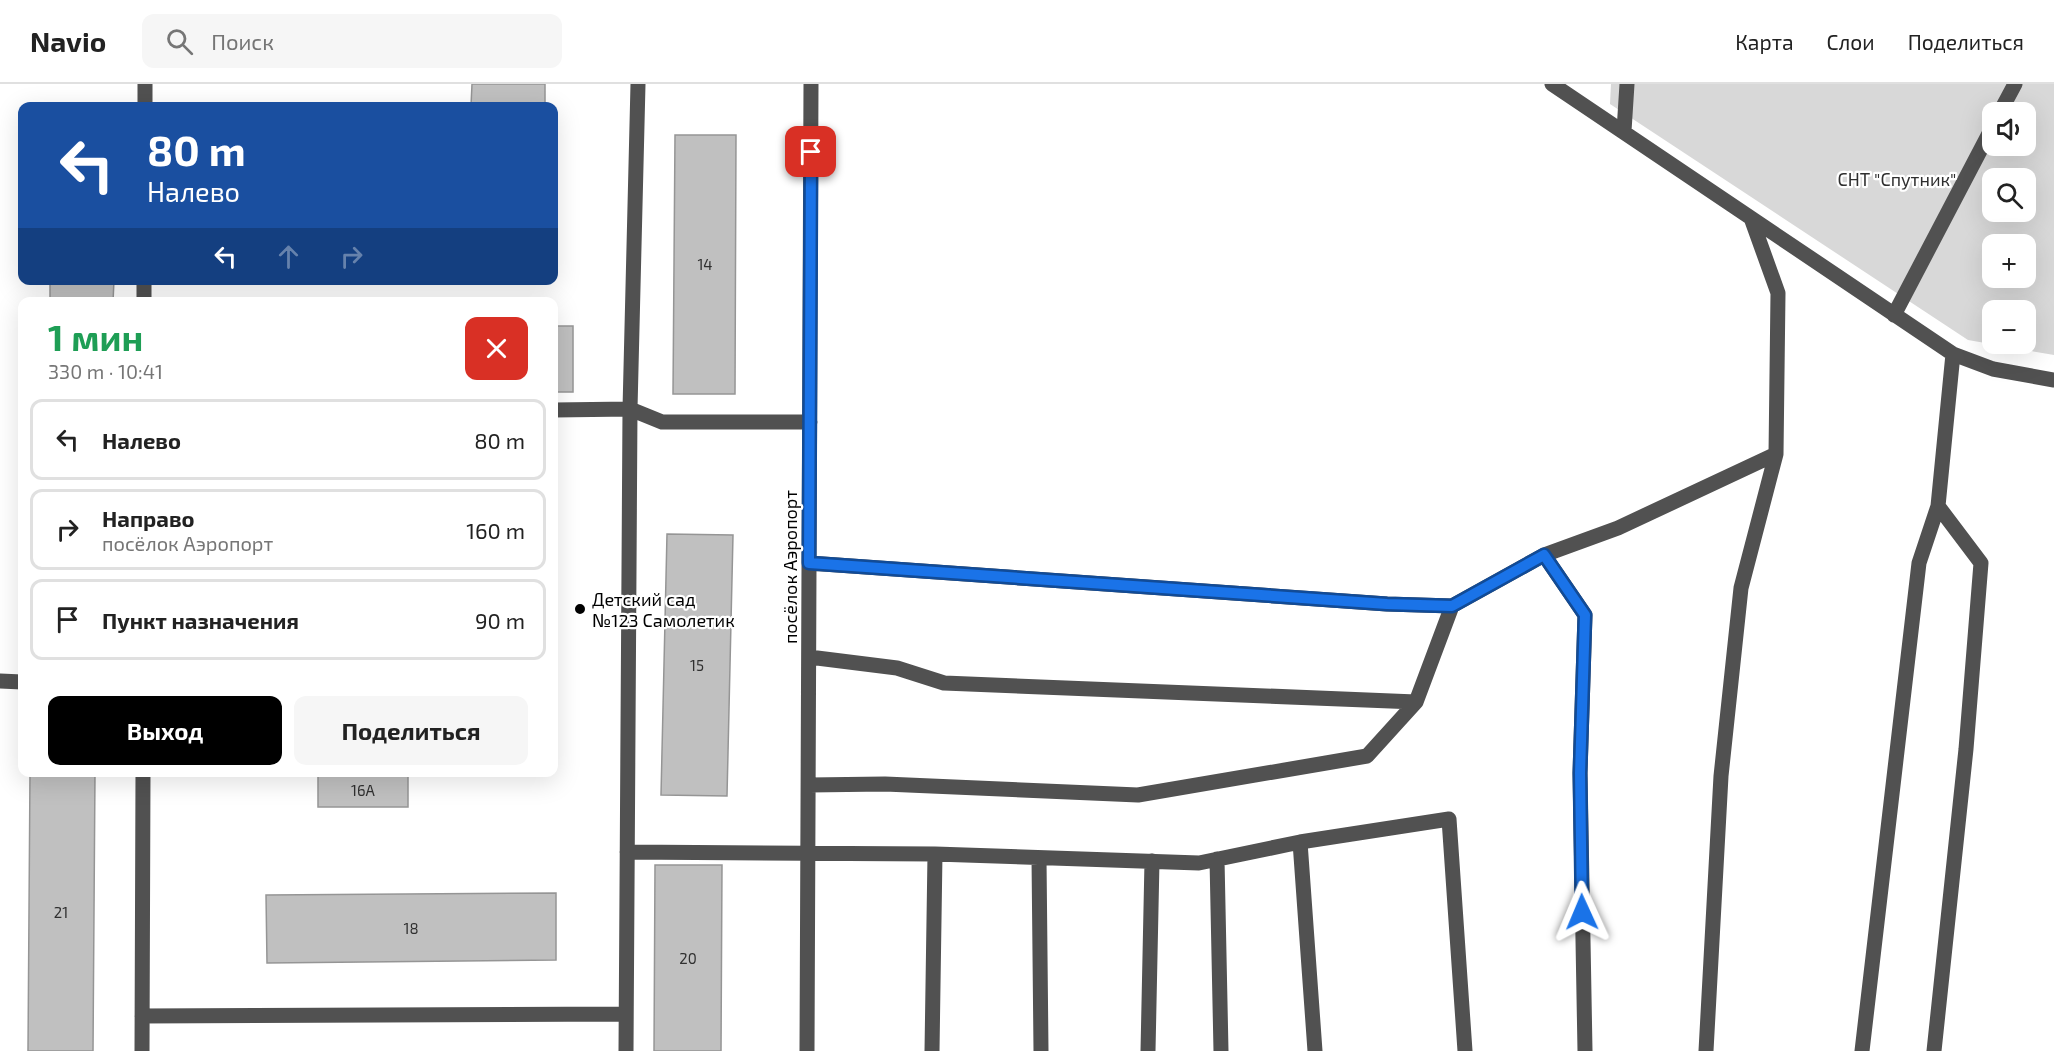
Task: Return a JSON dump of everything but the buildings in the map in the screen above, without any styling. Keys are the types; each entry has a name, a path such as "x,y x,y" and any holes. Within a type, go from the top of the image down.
{"street":[{"path":"145,84 145,102"},
{"path":"626,1051 630,409 638,84"},
{"name":"посёлок Аэропорт","path":"807,1051 811,84"},
{"path":"1552,84 1953,354 1993,369 2054,380"},
{"path":"1624,131 1627,84"},
{"path":"2005,102 2015,84"},
{"path":"1894,315 1982,147"},
{"path":"1706,1051 1721,776 1741,588 1776,454 1778,293 1750,218"},
{"path":"1862,1051 1919,563 1938,506 1953,354"},
{"path":"558,410 630,409 662,422 810,422"},
{"path":"809,563 1387,604 1452,606 1544,555 1618,528 1776,454"},
{"path":"1934,1051 1966,749 1981,563 1938,506"},
{"path":"1544,555 1585,615 1580,773 1585,1051"},
{"path":"809,785 885,784 1138,795 1367,756 1416,702 1452,606"},
{"path":"809,657 897,668 944,683 1416,702"},
{"path":"0,681 18,682"},
{"path":"142,1051 143,777"},
{"path":"627,852 935,854 1199,863 1300,842 1449,819 1464,1051"},
{"path":"1300,842 1315,1051"},
{"path":"932,1051 935,854"},
{"path":"1039,858 1041,1051"},
{"path":"1217,859 1221,1051"},
{"path":"1148,1051 1152,861"},
{"path":"142,1016 626,1014"}],"green space":[{"name":"СНТ \"Спутник\"","path":"1611,84 2054,84 2054,355 2036,352 2036,300 1982,300 1982,342 1968,340 1610,104"}],"place":[{"name":"Детский сад №123 Самолетик","path":"580,609"}],"route":[{"path":"811,152 809,563 1387,604 1452,606 1544,555 1585,615 1580,773 1582,912"}]}
